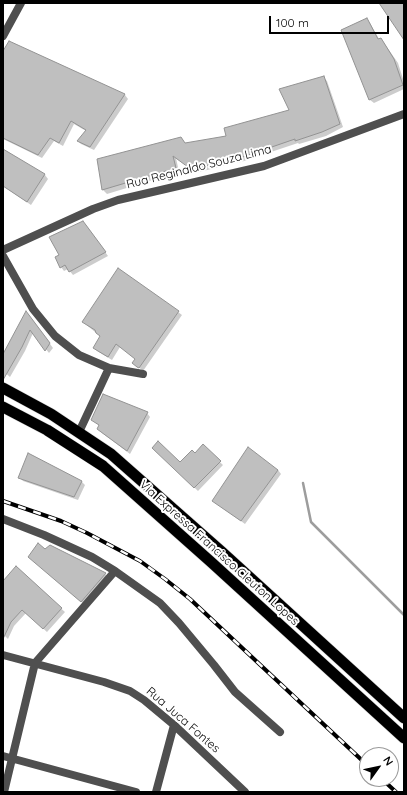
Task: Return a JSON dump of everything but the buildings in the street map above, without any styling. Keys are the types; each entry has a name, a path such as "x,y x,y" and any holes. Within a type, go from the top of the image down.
{"highway":[{"name":"Via Expressa Francisco Cleuton Lopes","path":"3,388 51,414 116,459 222,552 404,718"},
{"name":"Via Expressa Francisco Cleuton Lopes","path":"3,407 48,430 102,466 211,562 404,738"}],"street":[{"path":"3,36 21,3"},
{"name":"Rua Reginaldo Souza Lima","path":"3,250 93,209 118,200 264,166 404,114"},
{"path":"3,256 33,309 55,336 79,356 109,368 143,374"},
{"path":"79,432 109,368"},
{"path":"3,519 44,535 92,557 115,571 160,603 179,623 235,692 280,732"},
{"path":"4,792 35,663 115,571"},
{"name":"Rua Juca Fontes","path":"3,655 104,682 130,691 144,700 174,724 245,792"},
{"path":"156,792 174,724"},
{"path":"3,756 136,792"}],"waterway":[{"path":"303,483 311,522 404,615"}],"railway":[{"path":"3,501 61,521 87,533 140,561 165,579 190,599 359,757"},
{"path":"391,787 396,792"}]}
